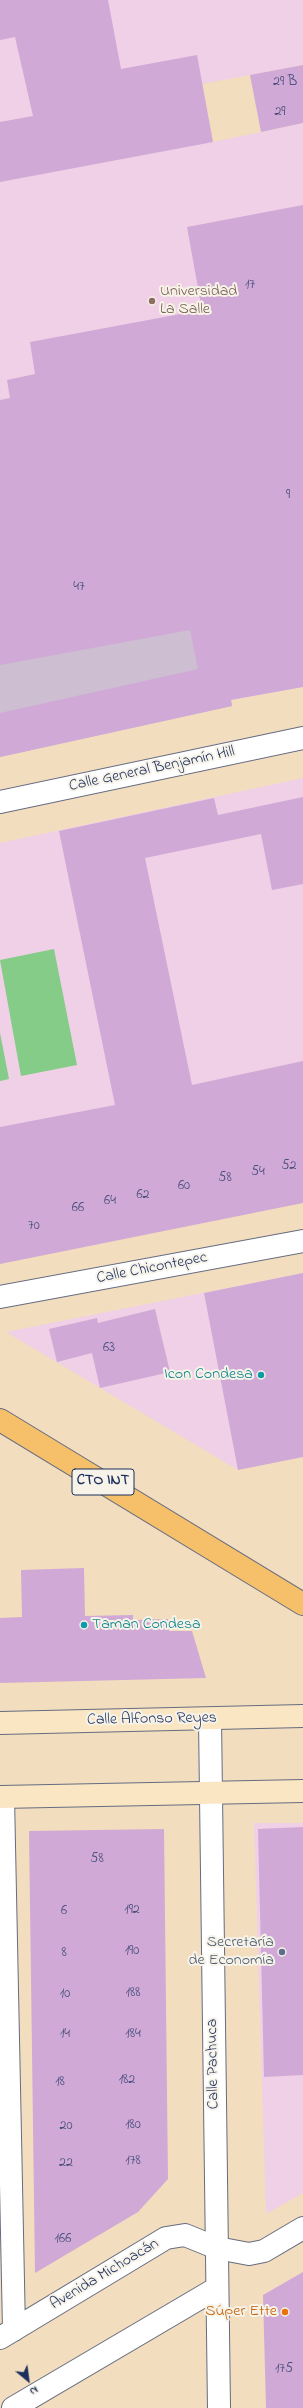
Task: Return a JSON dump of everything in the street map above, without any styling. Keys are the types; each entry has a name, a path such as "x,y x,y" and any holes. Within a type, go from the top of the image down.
{"main road":[{"name":"CTO INT","path":"0,1420 303,1604"},
{"name":"Calle Alfonso Reyes","path":"0,1723 303,1716"},
{"path":"2,1798 303,1791"}],"street":[{"name":"Calle General Benjamín Hill","path":"0,802 303,738"},
{"name":"Calle Chicontepec","path":"0,1297 303,1241"},
{"name":"Calle Pachuca","path":"210,1719 219,2408"},
{"path":"2,1798 7,2334"},
{"name":"Avenida Michoacán","path":"7,2334 166,2238 185,2235 217,2248 249,2254 264,2251 303,2228"},
{"path":"13,2408 217,2288"}],"shaded area":[{"name":"Universidad La Salle","path":"0,0 303,0 303,65 202,84 213,142 303,123 303,687 231,700 225,664 0,479"},
{"path":"0,479 107,490 225,664 232,706 0,757"},
{"path":"303,778 303,1125 0,1185 0,843"},
{"path":"303,1273 238,1470 6,1332"},
{"name":"Secretaría de Economía","path":"254,1823 303,1823 303,2193 266,2214"}],"green space":[{"path":"54,949 77,1065 21,1076 0,960"},
{"path":"0,1033 9,1079 0,1081"}],"building":[{"path":"0,0 108,0 121,69 197,55 213,142 0,182 0,122 33,116 15,37 0,40"},
{"path":"303,65 303,123 261,132 250,75"},
{"path":"303,205 303,687 231,700 232,706 0,757 0,713 198,669 190,630 0,665 0,400 10,398 7,380 35,374 30,342 202,310 187,227"},
{"path":"303,797 303,884 272,890 261,834 145,858 192,1085 303,1061 303,1203 0,1264 0,1127 115,1105 59,831 214,798 218,815"},
{"name":"Icon Condesa","path":"303,1273 303,1457 238,1470 204,1293"},
{"path":"155,1309 170,1372 100,1388 92,1353 57,1362 49,1329 97,1318 98,1323"},
{"name":"Taman Condesa","path":"84,1568 85,1616 133,1615 133,1620 168,1619 169,1631 192,1631 206,1678 0,1683 0,1618 22,1617 21,1570"},
{"name":"Secretaría de Economía","path":"303,1827 303,2075 264,2077 258,1829"},
{"path":"164,1829 168,2179 138,2212 35,2273 29,1831"},
{"path":"303,2272 303,2408 266,2408 263,2295"}],"place":[{"name":"Universidad La Salle","path":"152,301"},
{"name":"Icon Condesa","path":"261,1375"},
{"name":"Taman Condesa","path":"84,1625"},
{"name":"Secretaría de Economía","path":"282,1952"},
{"name":"Súper Ette","path":"285,2312"}]}
